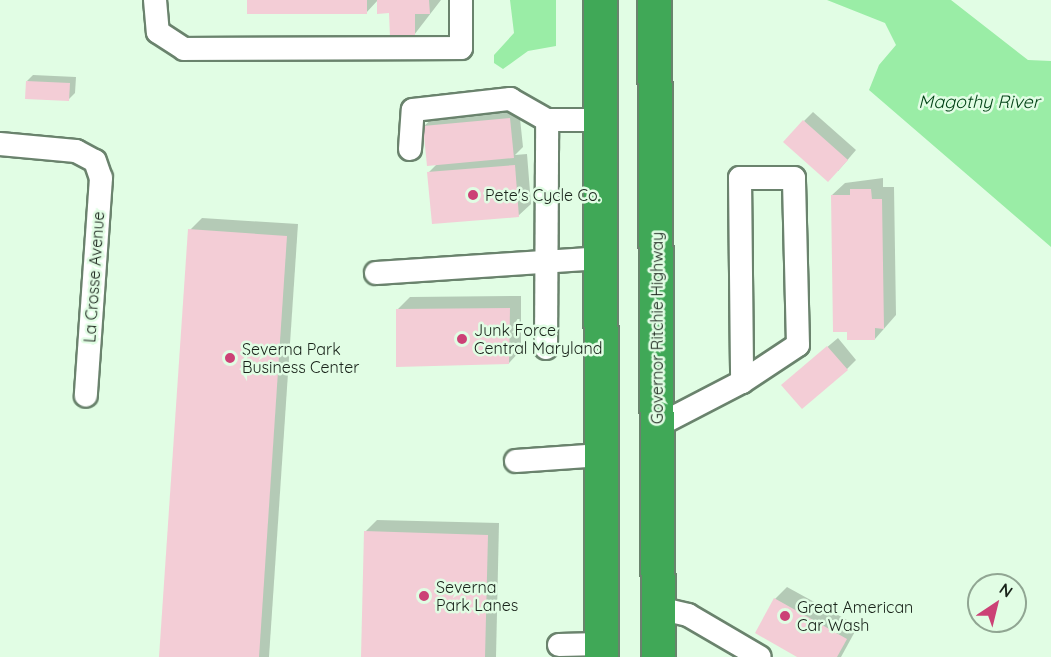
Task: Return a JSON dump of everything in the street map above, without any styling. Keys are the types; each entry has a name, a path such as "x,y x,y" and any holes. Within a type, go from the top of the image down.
{"highway":[{"path":"600,0 601,650"},
{"name":"Governor Ritchie Highway","path":"654,0 658,657"}],"street":[{"path":"155,0 158,32 184,49 207,49 461,48 461,0"},
{"path":"410,149 413,110 510,99 548,120 600,120"},
{"path":"546,348 550,263 548,120"},
{"name":"La Crosse Avenue","path":"0,144 76,151 95,161 102,178 86,395"},
{"path":"657,426 742,382 798,345 794,177 740,178 742,382"},
{"path":"376,273 601,258"},
{"path":"516,460 601,455"},
{"path":"658,608 688,615 760,657"},
{"path":"559,645 601,650"}],"water":[{"path":"510,0 556,0 556,46 528,51 503,69 494,63 494,55 514,33"},
{"name":"Magothy River","path":"827,0 951,0 1028,60 1051,61 1051,247 869,90 879,65 896,45 885,23"}],"building":[{"path":"247,0 367,0 367,14 247,14"},
{"path":"377,0 429,0 430,14 415,14 415,37 390,37 389,13 377,14"},
{"path":"26,81 70,83 69,101 25,99"},
{"path":"510,118 514,158 427,166 423,126"},
{"path":"803,120 848,160 828,182 783,142"},
{"name":"Pete's Cycle Co.","path":"515,165 519,217 432,224 427,172"},
{"path":"850,189 871,189 872,199 882,199 884,329 875,328 875,340 847,340 847,332 833,332 831,195 850,195"},
{"name":"Severna Park Business Center","path":"188,229 287,236 259,657 159,657"},
{"path":"510,308 509,364 396,367 396,309"},
{"path":"827,346 848,370 802,409 781,385"},
{"name":"Severna Park Lanes","path":"364,531 488,535 485,657 361,657"},
{"name":"Great American Car Wash","path":"774,598 847,639 837,657 797,657 755,633"}],"place":[{"name":"Pete's Cycle Co.","path":"473,195"},
{"name":"Junk Force Central Maryland","path":"462,339"},
{"name":"Severna Park Business Center","path":"230,358"},
{"name":"Severna Park Lanes","path":"424,596"},
{"name":"Great American Car Wash","path":"785,616"}]}
